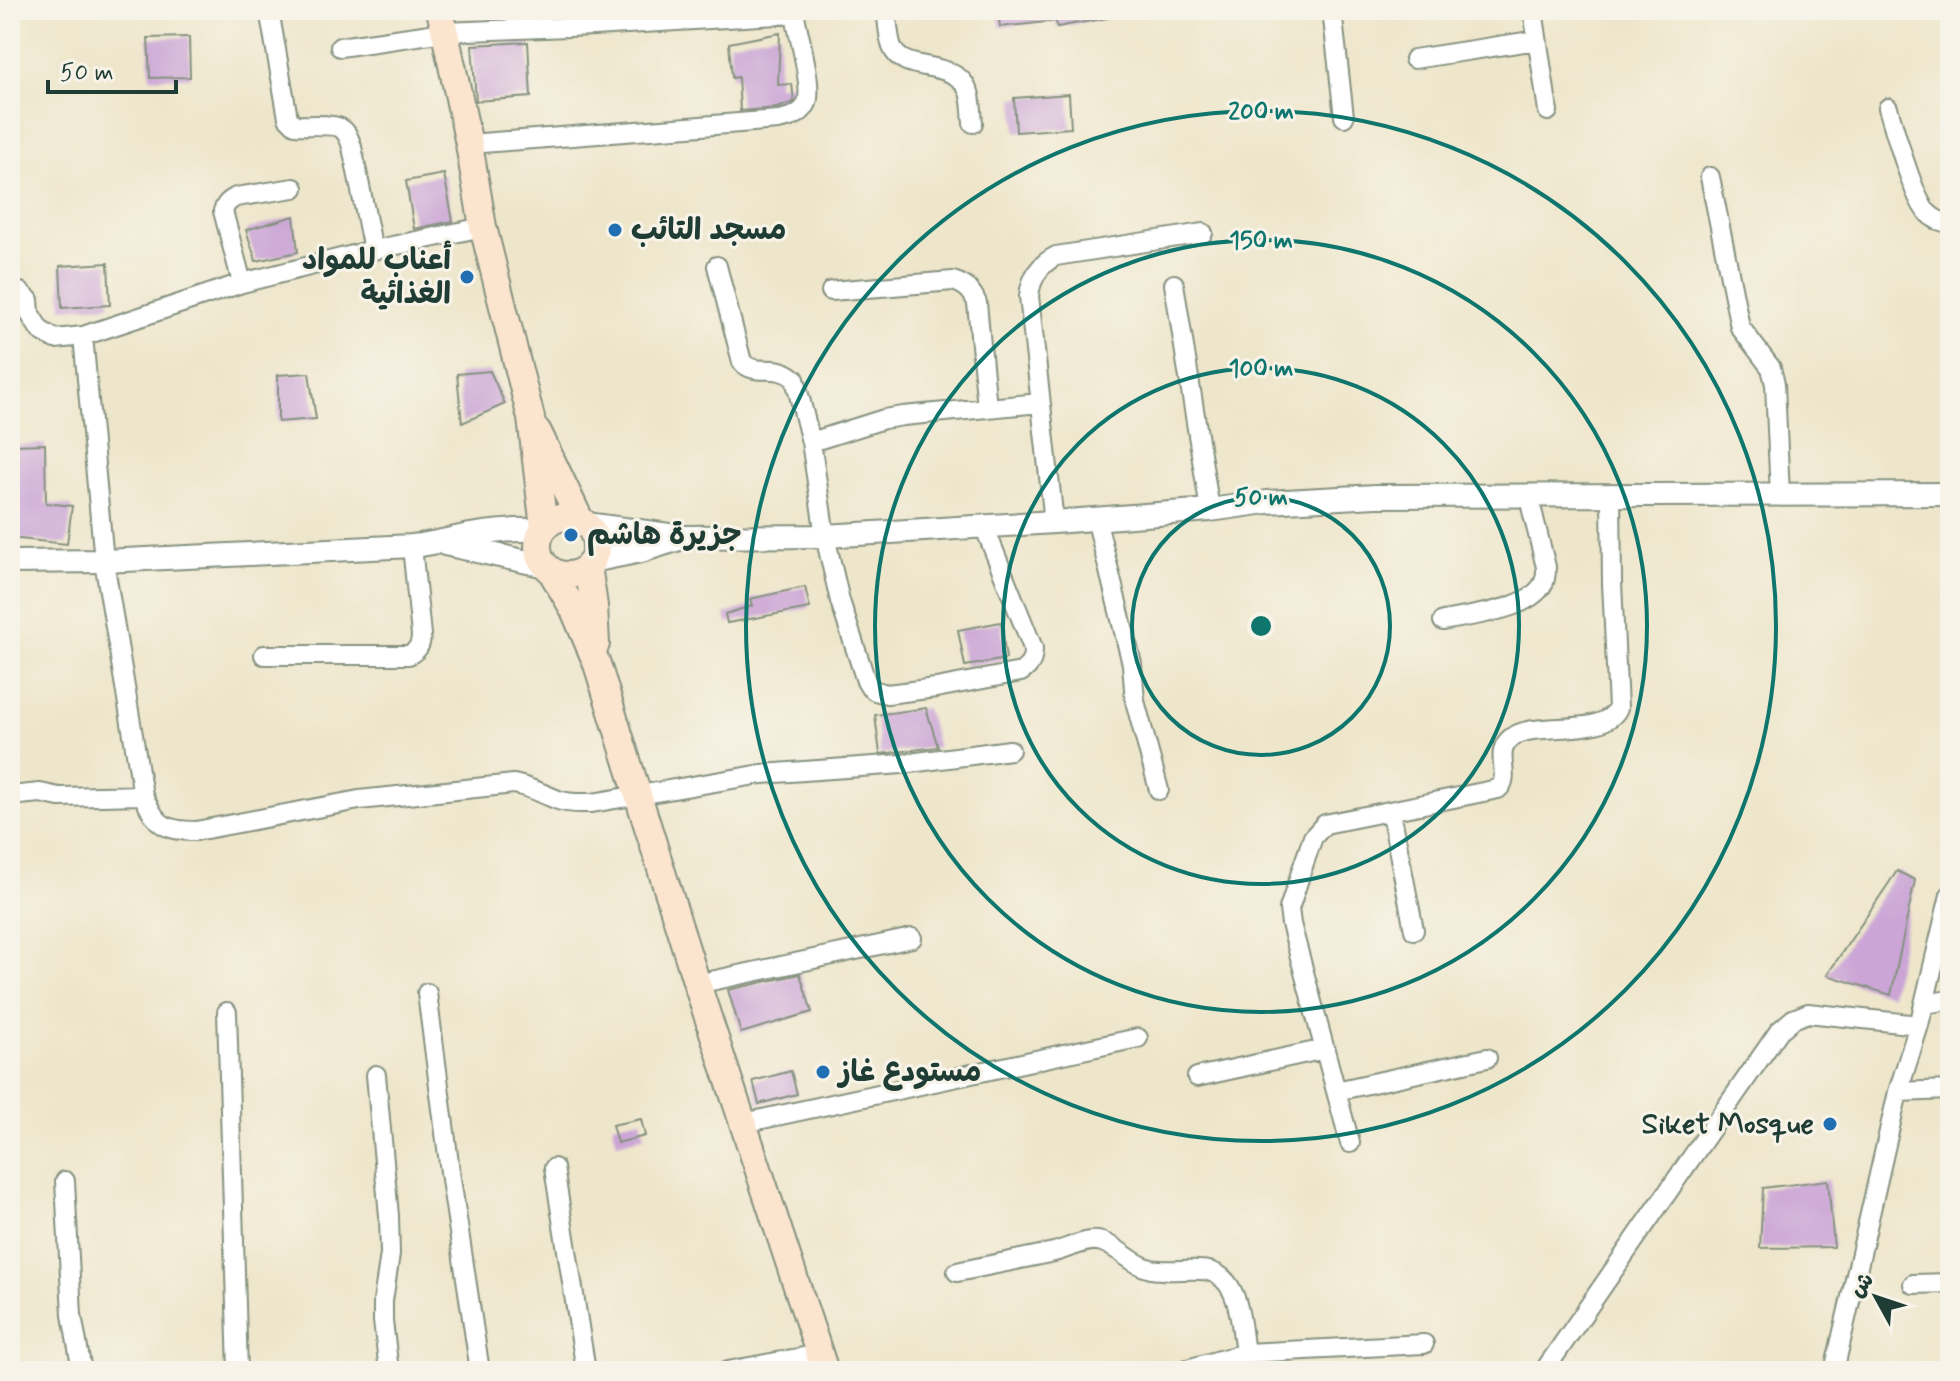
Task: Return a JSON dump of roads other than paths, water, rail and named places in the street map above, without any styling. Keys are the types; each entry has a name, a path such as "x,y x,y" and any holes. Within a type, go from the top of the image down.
{"main road":[{"path":"442,21 469,144 483,227 531,418 543,529"},
{"path":"531,418 583,522 594,535 594,555 590,564 597,664"},
{"path":"583,522 561,518 548,523 539,537 538,550 574,610 597,664 697,984 822,1362"},
{"path":"548,569 557,574 570,575 590,564"}],"street":[{"path":"269,10 288,118 295,125 342,128 348,136 373,250"},
{"path":"886,10 891,46 896,54 903,60 949,71 961,80 969,92 973,123"},
{"path":"1332,10 1344,117"},
{"path":"1533,10 1548,111"},
{"path":"340,47 442,21 610,25 794,12 809,89 808,102 794,116 778,120 469,144"},
{"path":"1414,59 1537,40"},
{"path":"1888,108 1915,191 1925,211 1939,222 1950,223"},
{"path":"1710,177 1740,327 1771,368 1775,384 1780,496"},
{"path":"242,283 223,211 225,205 236,197 294,188"},
{"path":"10,291 20,292 29,300 30,314 40,330 55,339 83,336 242,283 373,250 483,227"},
{"path":"1054,522 1029,296 1034,277 1045,261 1056,256 1203,233"},
{"path":"717,266 742,362 751,369 782,370 795,379 811,442 825,536 840,601 866,681 875,691 887,694 936,688 1021,672 1029,667 1033,660 1033,648 984,526"},
{"path":"831,291 953,281 963,284 973,293 977,303 987,408"},
{"path":"1174,284 1210,510"},
{"path":"83,336 104,561 143,795 153,817 163,826 179,831 196,831 359,800 490,785 514,784 531,787 559,800 592,803 762,774 902,764 1010,750"},
{"path":"811,442 884,419 1040,403"},
{"path":"1443,621 1517,605 1529,600 1539,590 1546,579 1546,567 1528,494"},
{"path":"583,522 684,537 825,536 1054,522 1210,510 1267,502 1376,496 1950,494"},
{"path":"1350,1143 1289,909 1313,837 1325,824 1498,789 1504,781 1502,761 1504,748 1510,739 1522,732 1596,724 1615,715 1618,708 1611,495"},
{"path":"1096,518 1132,664 1135,701 1159,790"},
{"path":"10,562 104,561 412,546 484,533 543,529"},
{"path":"590,564 684,537"},
{"path":"440,543 548,569"},
{"path":"264,655 409,655 416,651 421,644 421,635 412,546"},
{"path":"10,796 40,793 59,797 143,795"},
{"path":"1391,812 1414,930"},
{"path":"1834,1371 1898,1092 1919,1025 1950,895"},
{"path":"697,984 912,938"},
{"path":"427,993 480,1371"},
{"path":"1924,1004 1950,1000"},
{"path":"227,1012 238,1371"},
{"path":"1544,1371 1779,1031 1793,1019 1808,1013 1919,1025"},
{"path":"744,1123 1138,1038"},
{"path":"1197,1077 1325,1049"},
{"path":"1336,1091 1487,1058"},
{"path":"376,1075 389,1216 390,1254 383,1321 389,1371"},
{"path":"1898,1092 1950,1090"},
{"path":"554,1168 586,1371"},
{"path":"65,1181 72,1315 82,1371"},
{"path":"957,1272 1096,1241 1151,1269 1204,1270 1218,1274 1227,1282 1237,1301 1245,1353"},
{"path":"1913,1284 1950,1283"},
{"path":"1180,1371 1245,1353 1424,1344"},
{"path":"728,1371 822,1362"}],"place":[{"name":"مسجد التائب","path":"615,230"},
{"name":"أعناب للمواد الغذائية","path":"467,277"},
{"name":"جزيرة هاشم","path":"571,535"},
{"name":"مستودع غاز","path":"823,1072"},
{"name":"Siket Mosque","path":"1830,1124"}]}
